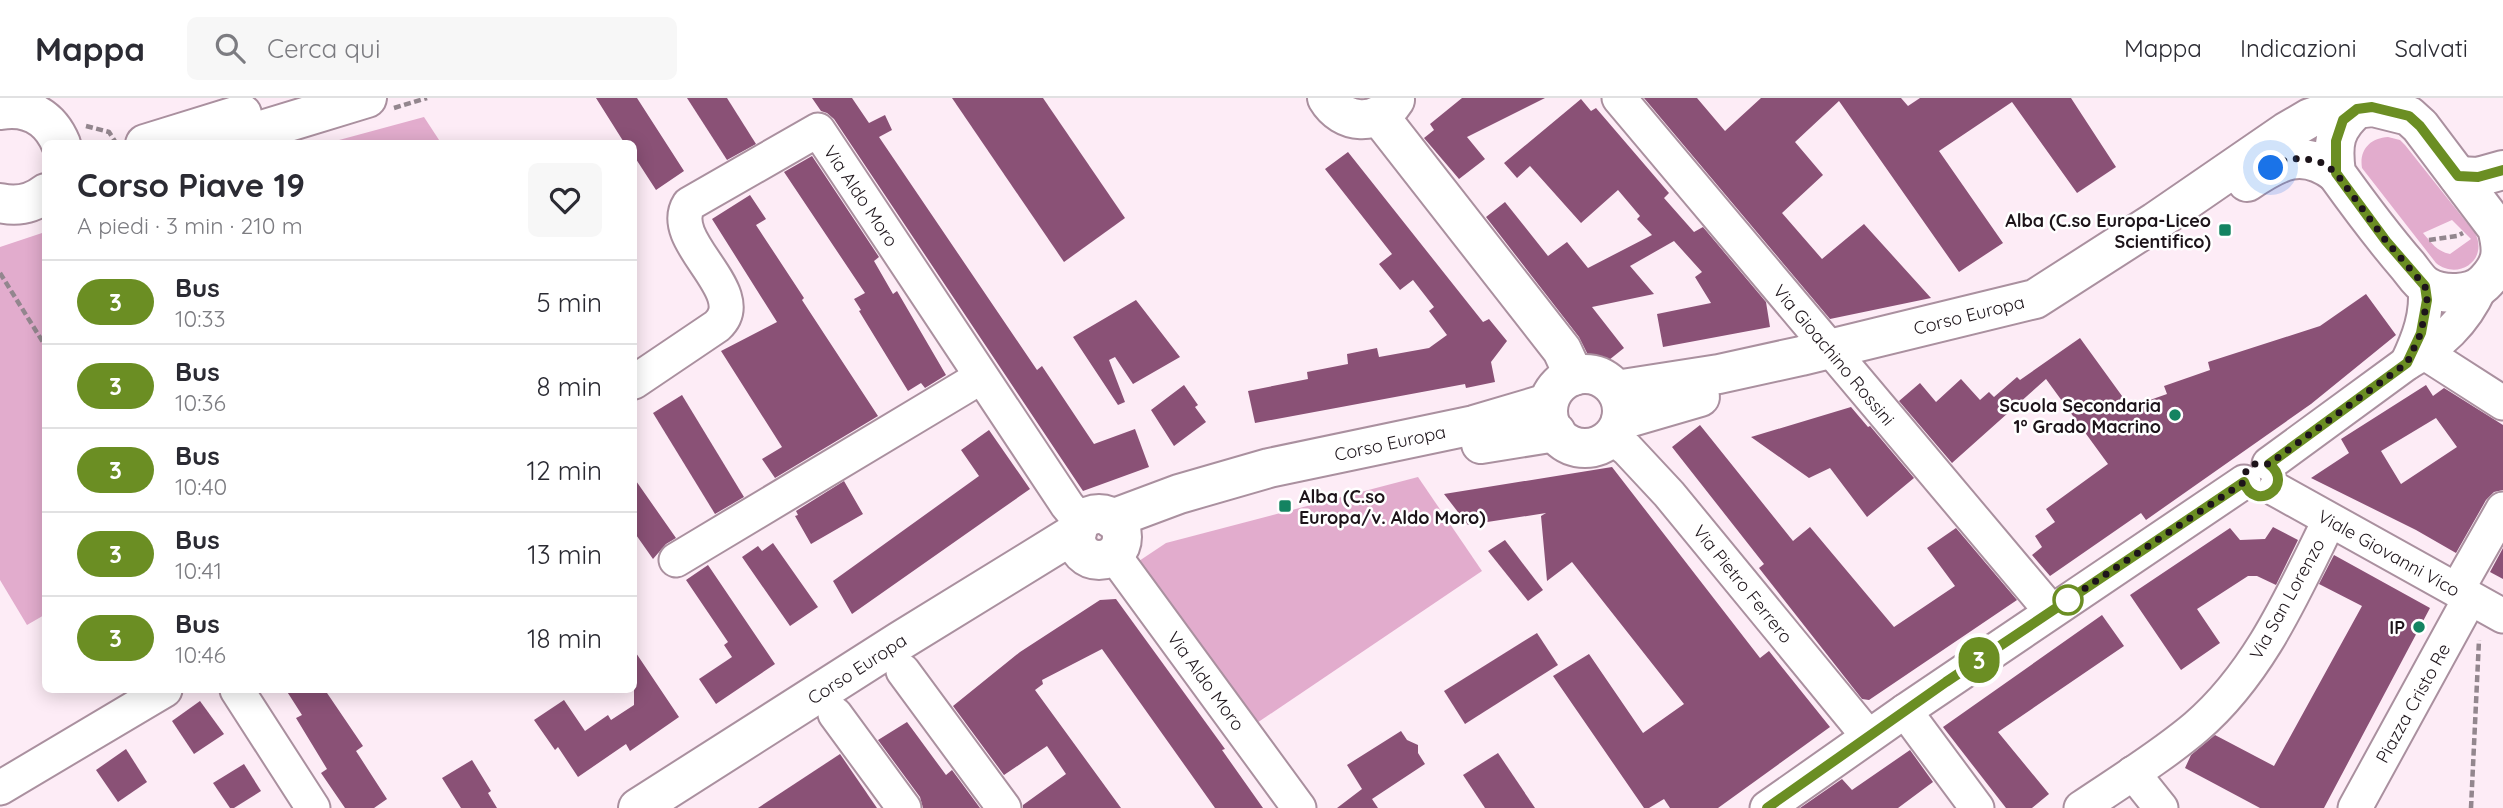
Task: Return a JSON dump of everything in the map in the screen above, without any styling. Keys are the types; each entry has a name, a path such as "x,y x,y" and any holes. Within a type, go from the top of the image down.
{"main road":[{"path":"158,140 294,98"},
{"path":"229,140 367,98"},
{"path":"1327,98 1337,112 1350,119 1365,120 1388,107 1562,350 1574,376"},
{"path":"2359,103 2343,120 2339,129 2334,160 2336,173 2386,241 2425,286 2444,292 2461,293 2495,268 2501,243 2497,228 2405,107"},
{"name":"Corso Europa","path":"1836,357 2035,299 2310,118 2359,103 2372,107 2405,107"},
{"path":"19,106 43,118 61,140"},
{"name":"Corso Europa","path":"638,808 900,641 1179,494 1269,468 1474,425 1557,429 1566,444 1590,448 1602,444 1617,422 1719,374 1836,357 2045,312 2164,238 2257,175 2285,160 2297,158 2323,163 2336,173"},
{"path":"2458,176 2478,177 2503,170"},
{"path":"0,203 17,205 31,202 42,195"},
{"path":"1557,429 1553,392 1562,382 1585,374 1597,376 1607,382 1617,422"},
{"name":"Corso Europa","path":"685,808 903,671 1038,582 1098,537"}],"street":[{"name":"Via Gioachino Rossini","path":"1619,98 2051,611"},
{"name":"Via Aldo Moro","path":"637,380 717,326 723,321 727,307 726,299 684,224 685,210 694,199 818,130 1067,505 1098,537 1299,808"},
{"path":"1775,806 1865,738 2051,611 2262,478 2460,323 2495,268"},
{"path":"2416,358 2427,300 2425,286"},
{"path":"2416,358 2503,403"},
{"path":"676,560 981,377"},
{"name":"Via Pietro Ferrero","path":"1617,422 1627,449 1669,494 1865,738"},
{"name":"Viale Giovanni Vico","path":"2262,478 2329,521 2477,602"},
{"path":"2477,602 2503,509"},
{"name":"Via San Lorenzo","path":"2081,808 2196,727 2218,706 2258,656 2293,595 2329,521"},
{"name":"Piazza Cristo Re","path":"2356,808 2477,602"},
{"path":"903,671 1004,808"},
{"path":"0,788 160,693"},
{"path":"239,693 313,808"},
{"path":"1905,711 1977,808"},
{"path":"835,714 904,808"},
{"path":"2133,773 2161,808"}],"path":[{"path":"2429,240 2456,236 2464,232"},
{"path":"0,274 42,341"},
{"path":"1557,429 1580,456 1597,455 1617,422"},
{"name":"Piazza Cristo Re","path":"2471,808 2477,602"}],"shaded area":[{"path":"424,117 439,140 339,140"},
{"path":"2382,138 2400,140 2405,145 2475,233 2478,252 2469,265 2453,270 2436,263 2362,168 2362,156 2367,146","holes":["2452,220 2471,239 2450,254 2438,249 2423,233"]},
{"path":"42,233 42,616 27,625 0,580 0,247"},
{"path":"1418,477 1482,571 1248,729 1136,563 1166,543"}],"building":[{"path":"596,98 637,98 684,171 656,190 637,161 637,140 622,140"},
{"path":"687,98 727,98 756,144 727,160"},
{"path":"812,98 852,98 869,123 885,115 892,130 879,137 1037,370 1042,366 1094,444 1135,429 1149,467 1083,491 834,119 821,111"},
{"path":"952,98 1043,98 1125,218 1064,262"},
{"path":"1462,98 1545,98 1467,137 1485,159 1459,179 1424,138 1434,130 1430,124"},
{"path":"1644,98 1697,98 1725,131 1761,98 1901,98 1908,106 1920,98 2071,98 2116,167 2077,193 2012,102 1939,151 2003,243 1959,272 1839,101 1795,142 1823,175 1782,213 1822,259 1864,224 1931,298 1830,319"},
{"path":"1581,99 1591,111 1596,108 1669,193 1664,198 1694,232 1703,227 1766,302 1770,327 1663,347 1657,314 1711,303 1695,277 1702,272 1674,241 1630,266 1654,294 1592,307 1624,348 1599,368 1588,355 1579,337 1486,217 1505,202 1548,256 1567,242 1588,268 1652,235 1637,219 1640,216 1618,190 1581,223 1530,166 1517,178 1504,163"},
{"path":"1348,152 1483,322 1489,319 1507,341 1491,362 1495,382 1466,388 1465,384 1255,423 1248,391 1308,379 1307,372 1348,364 1347,354 1377,348 1379,357 1429,348 1447,335 1429,311 1434,307 1413,280 1400,290 1379,264 1392,254 1325,169"},
{"path":"812,156 879,257 874,261 893,294 897,291 946,375 925,388 921,383 908,391 859,311 861,310 854,299 865,293 784,172"},
{"path":"750,195 766,219 756,225 878,416 775,478 762,459 782,447 721,351 777,322 712,219"},
{"path":"2366,294 2396,335 2311,404 2146,520 2141,513 2050,576 2032,555 2042,547 2035,536 2055,522 2046,509 2108,464 2046,379 1952,463 1899,401 1920,383 1936,402 1961,379 1980,400 1989,392 1994,397 2017,377 2020,380 2080,338 2130,407 2167,394 2164,386 2210,370 2208,362 2320,326"},
{"path":"1136,300 1180,357 1133,384 1115,357 1109,360 1125,402 1118,405 1073,337"},
{"path":"1184,385 1206,422 1174,446 1151,410"},
{"path":"2426,385 2433,396 2444,388 2503,425 2503,490 2494,492 2486,500 2456,553 2311,478 2349,453 2341,439","holes":["2436,418 2457,447 2401,484 2381,451"]},
{"path":"682,395 744,497 715,514 653,413"},
{"path":"1851,407 1914,478 1867,517 1830,468 1809,478 1751,437"},
{"path":"1700,425 1793,541 1810,527 1894,627 1955,586 1927,548 1956,528 2017,600 1869,700 1862,699 1759,568 1764,564 1672,447"},
{"path":"989,430 1030,489 852,614 833,581 979,476 961,450"},
{"path":"1612,467 1760,658 1769,651 1830,727 1718,808 1670,808 1664,799 1644,808 1553,676 1589,654 1643,733 1684,704 1572,562 1547,581 1541,516 1546,513 1468,525 1444,494"},
{"path":"844,481 863,514 811,544 795,516 798,515 796,511"},
{"path":"637,482 676,538 666,544 653,559 637,536"},
{"path":"2273,527 2298,540 2276,585 2257,576 2248,576 2197,609 2220,643 2181,670 2130,595 2230,528 2240,540 2265,539"},
{"path":"1505,540 1543,590 1528,601 1488,551"},
{"path":"773,543 818,607 790,626 742,557 758,546 762,551"},
{"path":"2503,548 2503,579 2490,572"},
{"path":"2334,555 2430,608 2324,808 2260,808 2185,768 2191,755 2215,735 2274,766 2362,606 2319,584"},
{"path":"708,565 775,664 716,704 699,679 732,657 724,645 728,642 686,580"},
{"path":"1116,599 1225,749 1222,750 1263,808 1215,808 1102,649 1042,680 1043,684 1035,690 1121,808 1023,808 1023,805 1066,774 1047,746 1004,775 953,706 1020,652 1100,600"},
{"path":"2102,615 2124,646 1998,732 2049,794 2032,808 2006,808 1943,727"},
{"path":"1537,633 1558,665 1465,724 1444,691"},
{"path":"637,654 679,717 630,751 626,744 578,777 558,747 555,750 534,720 564,700 585,731 608,715 611,720 634,705 634,693 637,693"},
{"path":"288,693 327,693 363,746 356,751 387,799 374,808 345,808 321,773 327,769 296,718 302,715"},
{"path":"200,701 224,734 194,754 172,721"},
{"path":"907,722 946,775 952,770 980,808 923,808 920,797 878,740"},
{"path":"1401,731 1407,740 1418,745 1418,753 1425,764 1372,799 1378,808 1337,808 1362,789 1347,765"},
{"path":"126,749 147,782 118,802 96,770"},
{"path":"1910,750 1933,782 1898,808 1800,808 1842,779 1852,790"},
{"path":"1498,753 1535,808 1485,808 1463,775"},
{"path":"840,754 877,808 758,808"},
{"path":"472,760 491,791 488,793 497,808 461,808 442,778"},
{"path":"244,764 261,791 230,808 213,783"}],"bus line":[{"name":"3","path":"1767,808 1946,682 2244,482 2249,492 2254,495 2265,496 2271,493 2278,478 2269,464 2407,363 2421,333 2427,300 2425,286 2386,241 2336,173 2336,141 2343,120 2357,109 2372,107 2390,110 2409,116 2420,126 2458,176 2478,177 2503,170"}],"place":[{"name":"Alba (C.so Europa-Liceo Scientifico)","path":"2225,230"},
{"name":"Scuola Secondaria 1° Grado Macrino","path":"2175,415"},
{"name":"Alba (C.so Europa/v. Aldo Moro)","path":"1285,506"},
{"name":"IP","path":"2419,627"}],"route":[{"path":"2068,600 2066,601 2244,482 2246,471 2253,464 2269,464 2407,363 2421,333 2427,300 2425,286 2386,241 2336,173 2323,163 2297,158 2285,160 2271,168"}]}
